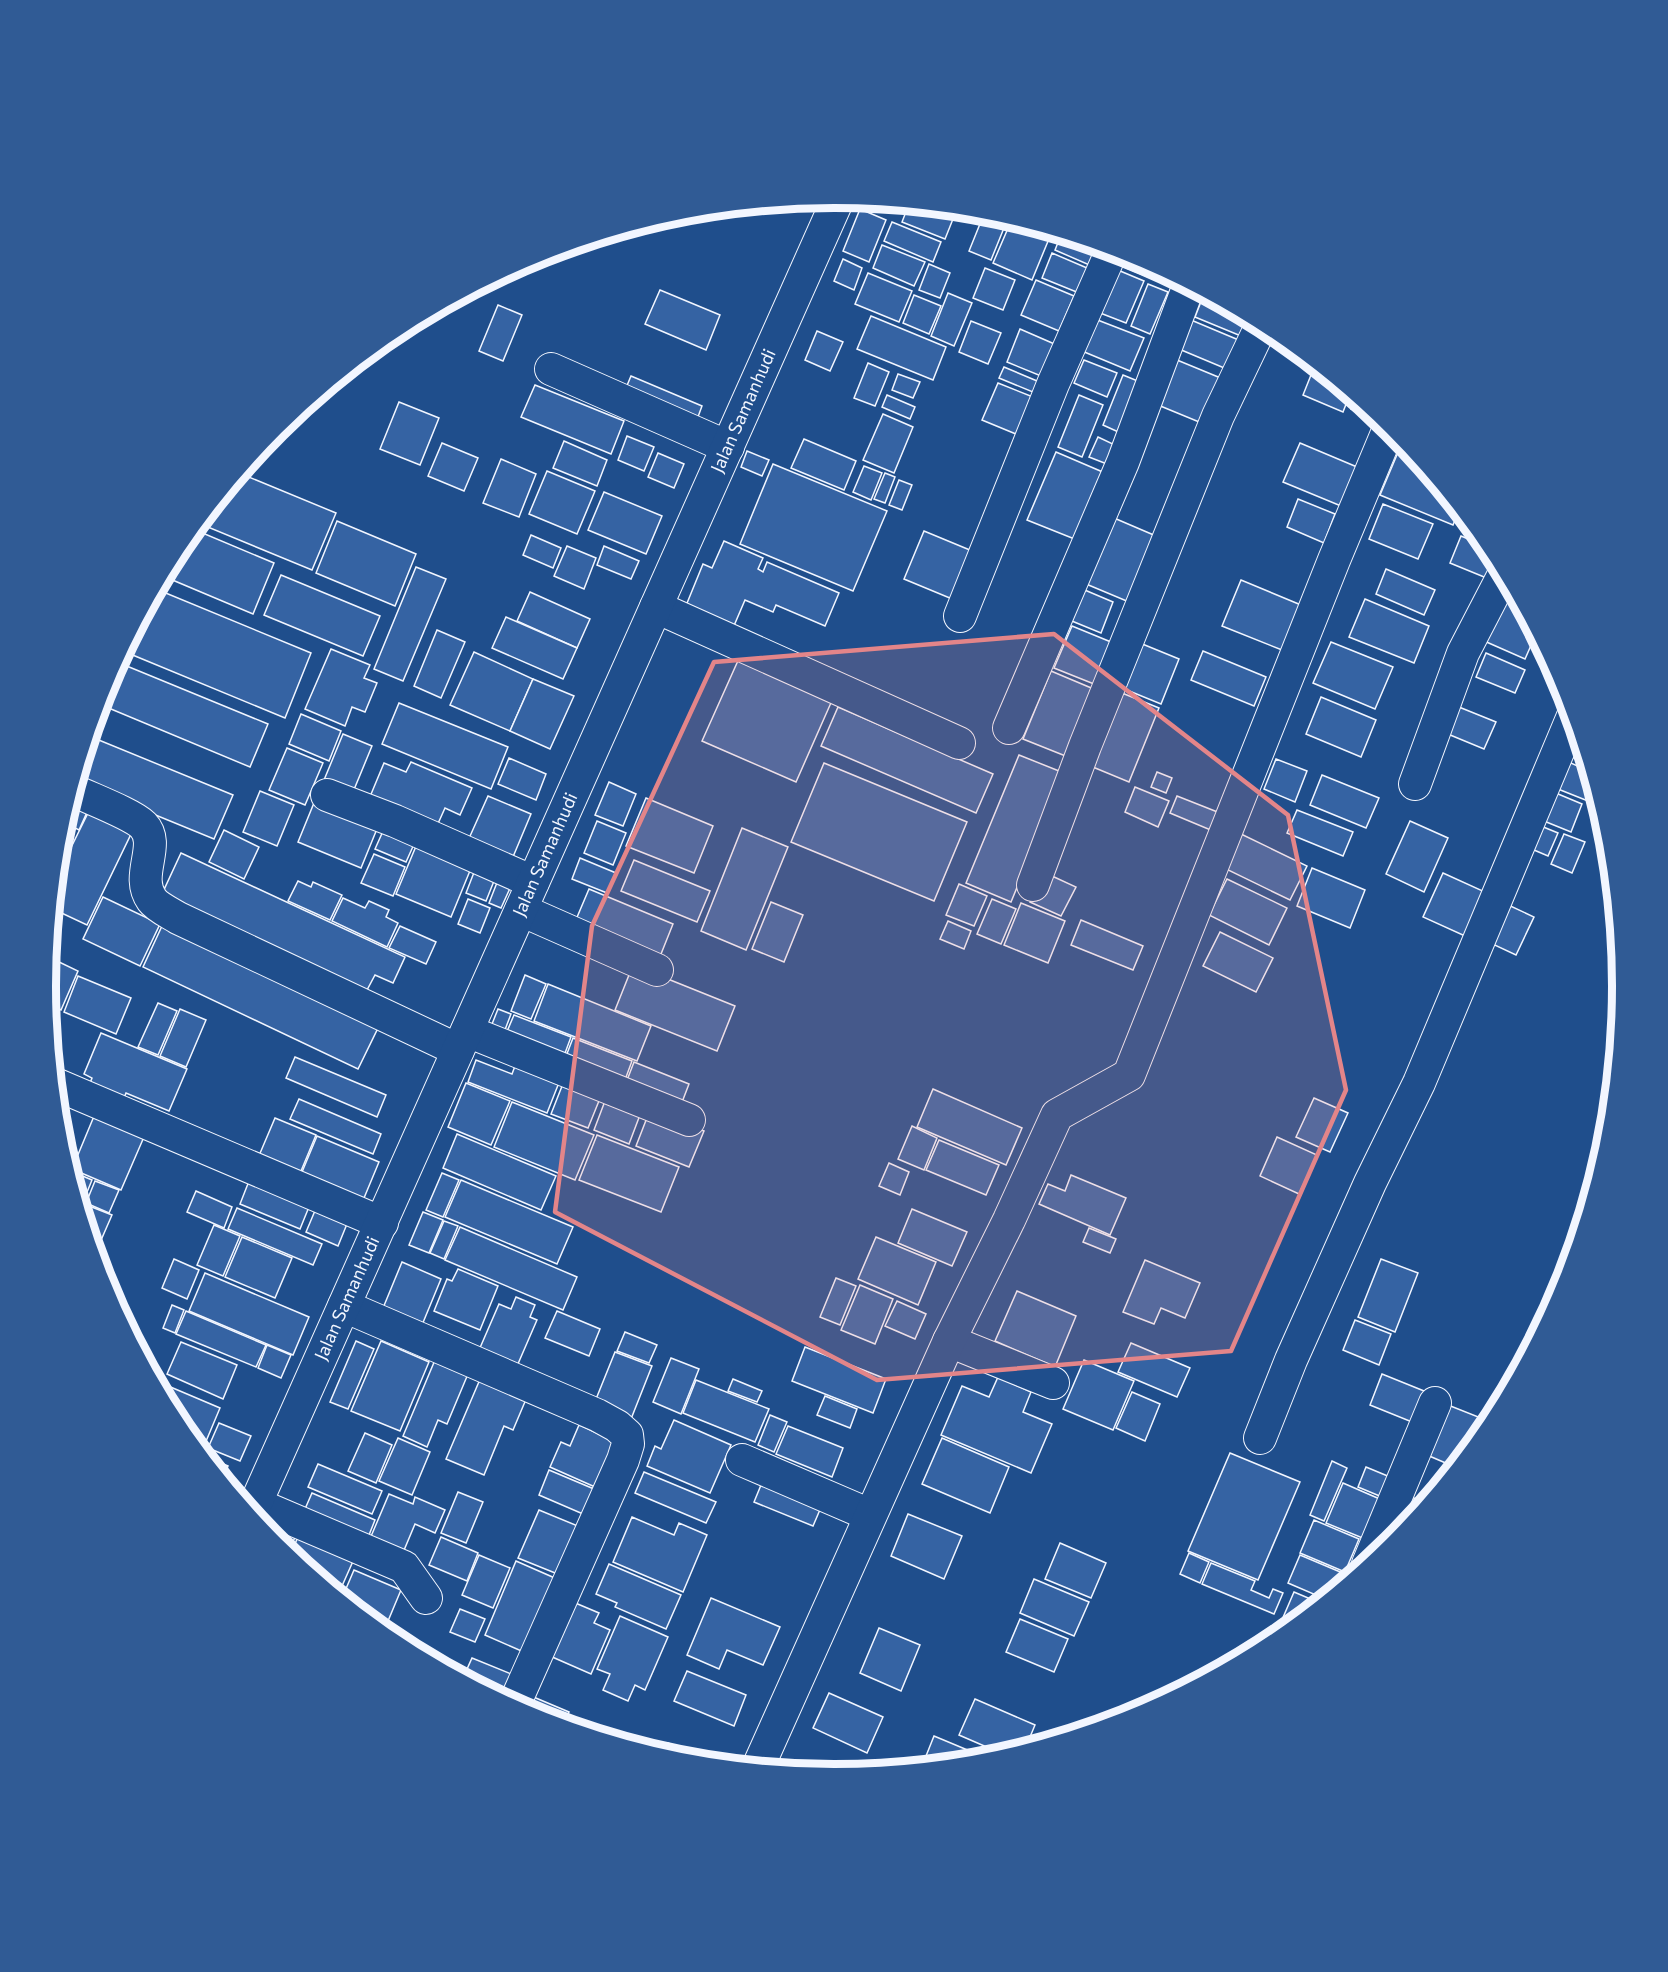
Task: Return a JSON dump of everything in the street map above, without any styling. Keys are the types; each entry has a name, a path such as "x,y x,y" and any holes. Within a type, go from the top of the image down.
{"street":[{"name":"Jalan Samanhudi","path":"255,1506 834,208"},
{"path":"960,616 1053,384 1108,258"},
{"path":"1009,728 1124,462 1185,292"},
{"path":"1033,885 1085,746 1218,416 1258,333"},
{"path":"551,369 728,447"},
{"path":"761,1761 949,1341 1009,1220 1057,1115 1129,1075 1334,560 1385,437"},
{"path":"1415,784 1464,653 1499,583"},
{"path":"656,607 959,743"},
{"path":"1260,1438 1291,1360 1344,1241 1419,1083 1568,728"},
{"path":"80,793 137,820 148,832 151,840 145,886 153,901 178,918 463,1041 689,1120"},
{"path":"327,795 395,820 533,882"},
{"path":"520,910 657,970"},
{"path":"62,1087 382,1223"},
{"path":"344,1306 597,1415 617,1426 627,1435 628,1444 623,1460 518,1697"},
{"path":"949,1341 1053,1383"},
{"path":"1377,1543 1435,1403"},
{"path":"742,1460 870,1515"},
{"path":"261,1512 404,1567 426,1598"}],"highlighted area":[{"path":"1054,634 1288,815 1346,1090 1231,1351 877,1380 555,1212 592,926 714,662"}],"building":[{"path":"860,209 886,220 869,262 843,251"},
{"path":"906,211 954,217 945,239 902,222"},
{"path":"981,221 1005,227 991,260 969,251"},
{"path":"892,222 941,242 933,262 884,241"},
{"path":"1008,227 1049,238 1032,280 993,263"},
{"path":"1059,241 1099,255 1094,267 1055,250"},
{"path":"882,245 925,262 914,286 873,268"},
{"path":"1052,253 1094,271 1084,295 1042,278"},
{"path":"843,259 862,268 854,290 834,281"},
{"path":"1113,260 1132,267 1166,282 1165,284 1112,262"},
{"path":"929,264 950,273 940,298 919,290"},
{"path":"985,268 1015,280 1003,310 973,298"},
{"path":"1113,268 1144,281 1126,323 1095,311"},
{"path":"868,273 912,291 899,322 855,304"},
{"path":"1036,280 1074,296 1059,331 1021,315"},
{"path":"1148,284 1168,292 1150,334 1131,326"},
{"path":"660,290 720,315 706,350 645,324"},
{"path":"948,293 972,303 954,346 931,336"},
{"path":"914,295 941,306 929,334 903,323"},
{"path":"1201,301 1245,325 1241,336 1195,317"},
{"path":"498,305 522,315 503,361 479,351"},
{"path":"871,316 946,347 933,380 857,349"},
{"path":"1095,319 1144,338 1130,371 1082,351"},
{"path":"1191,320 1241,341 1229,370 1179,349"},
{"path":"971,321 1001,333 988,364 959,352"},
{"path":"1020,329 1059,346 1046,378 1007,362"},
{"path":"817,331 843,342 830,371 805,360"},
{"path":"1084,360 1117,373 1107,397 1074,383"},
{"path":"1177,360 1223,379 1204,424 1158,405"},
{"path":"868,363 889,372 875,406 854,398"},
{"path":"1004,367 1049,386 1045,397 999,378"},
{"path":"1312,372 1347,401 1343,412 1303,395"},
{"path":"898,374 920,382 913,398 892,390"},
{"path":"1123,375 1145,384 1125,435 1103,425"},
{"path":"631,376 702,406 695,425 623,395"},
{"path":"998,383 1043,401 1028,439 982,420"},
{"path":"535,385 624,421 611,454 521,417"},
{"path":"887,395 915,407 910,419 882,407"},
{"path":"1079,395 1103,405 1082,457 1058,447"},
{"path":"399,402 439,418 420,465 380,449"},
{"path":"883,414 913,427 894,473 863,460"},
{"path":"627,436 654,447 644,471 618,460"},
{"path":"1098,437 1115,445 1107,464 1089,457"},
{"path":"804,439 856,461 844,490 791,468"},
{"path":"564,441 607,460 597,486 553,468"},
{"path":"442,443 478,458 464,491 428,476"},
{"path":"1300,443 1357,467 1341,506 1283,482"},
{"path":"747,451 769,460 762,476 741,467"},
{"path":"1398,451 1456,518 1453,525 1380,495"},
{"path":"1056,452 1105,473 1077,540 1027,520"},
{"path":"658,453 684,464 674,488 648,477"},
{"path":"501,459 536,474 519,517 483,503"},
{"path":"773,464 887,511 853,591 740,544"},
{"path":"864,466 882,473 871,500 853,492"},
{"path":"547,471 595,491 577,534 529,514"},
{"path":"885,473 895,477 885,503 874,499"},
{"path":"246,476 336,513 312,570 206,526"},
{"path":"899,480 912,485 902,510 889,505"},
{"path":"604,492 662,516 646,554 588,530"},
{"path":"1298,499 1335,514 1324,543 1287,527"},
{"path":"1383,504 1433,524 1418,559 1369,539"},
{"path":"1107,515 1156,536 1129,602 1079,581"},
{"path":"337,521 416,554 395,606 316,573"},
{"path":"924,531 977,553 957,601 904,579"},
{"path":"201,533 274,563 253,614 171,579"},
{"path":"531,535 561,548 553,568 523,555"},
{"path":"1461,536 1472,541 1492,571 1489,579 1450,563"},
{"path":"724,541 763,558 758,569 763,572 767,562 839,593 825,626 776,605 773,612 745,600 733,628 685,608 703,564 712,568"},
{"path":"567,546 596,558 584,589 554,576"},
{"path":"604,546 639,561 631,579 597,565"},
{"path":"416,567 446,579 403,681 374,669"},
{"path":"1386,569 1435,590 1424,615 1376,594"},
{"path":"281,575 380,616 363,656 264,615"},
{"path":"1241,580 1301,605 1282,650 1222,626"},
{"path":"1080,588 1113,602 1101,633 1067,619"},
{"path":"163,592 311,653 285,718 130,654"},
{"path":"530,592 590,619 577,648 517,621"},
{"path":"1503,594 1507,596 1532,643 1525,659 1482,640"},
{"path":"1365,599 1429,626 1414,663 1349,637"},
{"path":"506,617 577,648 563,679 492,648"},
{"path":"1072,626 1111,642 1094,684 1054,668"},
{"path":"437,630 465,642 441,698 414,686"},
{"path":"1135,641 1179,659 1161,704 1117,686"},
{"path":"1331,642 1393,667 1375,709 1313,683"},
{"path":"331,649 370,665 364,678 377,683 365,712 352,707 345,726 305,709"},
{"path":"1203,651 1266,677 1254,706 1191,680"},
{"path":"474,652 533,679 510,731 450,705"},
{"path":"1486,653 1525,670 1515,693 1476,677"},
{"path":"741,654 834,696 796,782 702,741"},
{"path":"125,665 268,724 250,767 108,708"},
{"path":"1051,671 1096,690 1068,757 1023,739"},
{"path":"533,679 574,696 550,749 510,731"},
{"path":"1117,691 1159,708 1129,782 1088,765"},
{"path":"1321,697 1376,720 1361,757 1306,734"},
{"path":"399,703 508,747 491,789 382,744"},
{"path":"1454,705 1496,722 1484,749 1443,732"},
{"path":"838,707 993,774 976,813 821,746"},
{"path":"301,714 341,731 329,761 289,744"},
{"path":"343,734 372,746 353,792 324,780"},
{"path":"1571,737 1578,760 1564,754"},
{"path":"96,739 233,795 214,839 82,785"},
{"path":"287,748 323,763 305,805 269,790"},
{"path":"1019,755 1064,773 1011,902 966,883"},
{"path":"509,758 546,774 536,800 498,784"},
{"path":"1276,759 1307,771 1295,802 1264,789"},
{"path":"1564,760 1581,767 1589,798 1588,801 1553,787"},
{"path":"411,762 472,788 460,815 445,808 436,828 369,799 384,763 406,772"},
{"path":"824,763 967,822 934,901 791,842"},
{"path":"1157,772 1172,778 1166,793 1151,787"},
{"path":"1322,775 1379,798 1366,828 1310,805"},
{"path":"609,782 636,794 623,826 595,815"},
{"path":"1135,787 1169,801 1158,827 1125,812"},
{"path":"260,791 294,805 277,846 243,832"},
{"path":"1551,791 1582,804 1571,832 1539,819"},
{"path":"488,796 531,814 510,864 466,845"},
{"path":"1177,796 1220,813 1213,831 1170,813"},
{"path":"316,798 379,824 361,868 298,842"},
{"path":"646,798 713,826 694,873 626,846"},
{"path":"77,805 88,810 79,830 72,826"},
{"path":"1297,810 1353,832 1343,856 1287,833"},
{"path":"89,811 132,832 87,925 59,912 66,857"},
{"path":"388,820 419,833 406,862 375,849"},
{"path":"597,821 626,833 613,865 584,853"},
{"path":"1410,821 1448,838 1424,892 1386,874"},
{"path":"1536,824 1558,833 1548,856 1527,847"},
{"path":"742,828 788,847 746,950 701,931"},
{"path":"224,830 259,847 244,879 209,862"},
{"path":"1241,834 1307,866 1290,900 1224,868"},
{"path":"1564,834 1585,842 1572,873 1551,864"},
{"path":"419,839 474,861 451,917 396,894"},
{"path":"181,853 405,957 393,983 375,975 367,990 162,894"},
{"path":"374,854 405,867 393,896 361,883"},
{"path":"580,858 616,873 607,893 572,879"},
{"path":"634,860 710,891 697,922 621,891"},
{"path":"478,862 498,871 486,901 466,893"},
{"path":"1312,868 1365,890 1350,928 1297,906"},
{"path":"1443,873 1485,892 1465,936 1423,917"},
{"path":"1052,876 1076,887 1061,916 1030,902 1036,888"},
{"path":"1227,879 1287,908 1269,945 1209,915"},
{"path":"498,880 511,886 501,908 489,903"},
{"path":"298,881 311,887 313,882 342,895 330,920 288,901"},
{"path":"959,884 987,896 974,926 946,915"},
{"path":"589,889 673,924 657,964 572,929"},
{"path":"103,897 160,924 140,966 83,939"},
{"path":"343,898 365,908 369,901 389,910 386,917 398,923 387,947 332,921"},
{"path":"468,899 490,908 480,933 458,924"},
{"path":"992,899 1016,909 1001,944 977,934"},
{"path":"771,902 803,915 784,962 752,949"},
{"path":"1021,903 1065,921 1048,963 1004,945"},
{"path":"1504,903 1534,917 1516,955 1486,941"},
{"path":"1081,920 1143,946 1133,970 1071,945"},
{"path":"948,921 971,931 964,949 940,939"},
{"path":"162,926 378,1028 358,1069 143,967"},
{"path":"400,926 436,942 426,964 389,948"},
{"path":"1220,932 1273,958 1256,992 1203,966"},
{"path":"56,962 78,971 61,1010 56,1008"},
{"path":"633,965 735,1006 717,1051 615,1010"},
{"path":"525,975 546,984 531,1019 511,1011"},
{"path":"78,976 131,998 116,1034 64,1012"},
{"path":"548,984 651,1026 637,1061 534,1021"},
{"path":"158,1003 177,1011 158,1055 138,1047"},
{"path":"180,1009 206,1020 186,1067 160,1056"},
{"path":"498,1009 511,1014 503,1035 490,1029"},
{"path":"514,1015 571,1037 561,1064 505,1036"},
{"path":"101,1033 187,1069 169,1111 126,1093 122,1103 88,1088 92,1078 84,1074"},
{"path":"573,1038 632,1061 622,1088 563,1064"},
{"path":"295,1057 386,1095 377,1117 286,1078"},
{"path":"518,1058 562,1075 547,1113 468,1082 476,1060 512,1074"},
{"path":"634,1062 689,1084 679,1110 624,1088"},
{"path":"566,1076 603,1091 588,1128 551,1114"},
{"path":"466,1083 510,1101 491,1145 448,1127"},
{"path":"933,1089 1022,1128 1006,1165 917,1127"},
{"path":"608,1093 643,1107 629,1144 594,1130"},
{"path":"1314,1098 1348,1113 1330,1152 1296,1137"},
{"path":"299,1099 381,1134 373,1154 290,1119"},
{"path":"512,1102 594,1135 575,1180 494,1147"},
{"path":"97,1109 147,1130 121,1190 78,1172 76,1161"},
{"path":"650,1110 704,1131 689,1167 636,1146"},
{"path":"275,1118 316,1135 296,1183 255,1165"},
{"path":"912,1126 937,1138 924,1170 898,1159"},
{"path":"457,1134 556,1176 541,1210 443,1168"},
{"path":"597,1135 679,1167 661,1212 579,1180"},
{"path":"317,1136 379,1162 359,1210 297,1184"},
{"path":"1277,1137 1317,1155 1299,1194 1260,1176"},
{"path":"939,1140 999,1165 986,1195 926,1170"},
{"path":"889,1163 909,1172 900,1195 879,1186"},
{"path":"442,1173 459,1180 443,1217 426,1210"},
{"path":"79,1175 92,1180 85,1197"},
{"path":"1071,1175 1126,1198 1110,1235 1039,1204 1048,1184 1065,1191"},
{"path":"251,1176 311,1202 300,1229 240,1204"},
{"path":"461,1180 573,1227 557,1264 445,1217"},
{"path":"95,1181 119,1190 109,1213 87,1202"},
{"path":"196,1191 232,1207 224,1228 187,1212"},
{"path":"88,1205 112,1215 100,1243"},
{"path":"317,1206 349,1219 338,1246 306,1232"},
{"path":"237,1208 322,1244 313,1265 228,1229"},
{"path":"912,1209 967,1232 952,1266 898,1243"},
{"path":"423,1212 443,1220 429,1253 409,1245"},
{"path":"444,1221 458,1226 444,1259 430,1253"},
{"path":"214,1225 240,1236 223,1276 197,1265"},
{"path":"460,1227 577,1277 563,1310 445,1260"},
{"path":"1089,1228 1116,1239 1110,1253 1083,1242"},
{"path":"242,1237 292,1258 275,1298 225,1277"},
{"path":"876,1237 936,1262 918,1305 858,1279"},
{"path":"174,1259 199,1270 187,1299 162,1288"},
{"path":"1381,1259 1418,1273 1395,1332 1358,1317"},
{"path":"1145,1260 1200,1283 1185,1318 1161,1308 1154,1324 1123,1312"},
{"path":"402,1262 441,1279 422,1325 383,1308"},
{"path":"458,1269 498,1286 480,1330 434,1311 447,1279 452,1281"},
{"path":"205,1273 309,1317 293,1355 189,1311"},
{"path":"836,1278 856,1286 840,1325 820,1317"},
{"path":"860,1285 893,1299 875,1344 841,1330"},
{"path":"1017,1291 1076,1316 1055,1367 995,1341"},
{"path":"516,1297 535,1305 530,1317 537,1320 514,1373 476,1357 499,1304 511,1309"},
{"path":"897,1301 926,1314 915,1339 885,1326"},
{"path":"172,1305 184,1310 175,1333 163,1328"},
{"path":"186,1311 266,1345 256,1367 176,1334"},
{"path":"557,1311 600,1329 589,1356 545,1338"},
{"path":"1355,1320 1391,1334 1379,1365 1343,1350"},
{"path":"625,1332 657,1345 649,1363 617,1351"},
{"path":"356,1341 374,1349 348,1409 330,1402"},
{"path":"381,1341 429,1362 400,1431 351,1411"},
{"path":"181,1342 237,1365 223,1399 167,1374"},
{"path":"1131,1343 1190,1368 1177,1397 1118,1372"},
{"path":"267,1345 291,1355 281,1378 258,1368"},
{"path":"805,1347 886,1379 873,1413 792,1381"},
{"path":"615,1352 652,1366 631,1419 594,1404"},
{"path":"671,1358 699,1369 681,1414 653,1402"},
{"path":"435,1360 468,1374 447,1424 438,1420 427,1447 403,1436"},
{"path":"1084,1360 1134,1381 1113,1430 1063,1409"},
{"path":"1382,1374 1429,1393 1417,1424 1370,1405"},
{"path":"481,1377 527,1397 513,1430 504,1426 484,1475 446,1459"},
{"path":"998,1377 1031,1392 1023,1412 1052,1424 1031,1473 941,1435 962,1386 989,1397"},
{"path":"733,1379 762,1391 757,1402 728,1391"},
{"path":"696,1380 769,1409 755,1442 683,1413"},
{"path":"166,1385 220,1408 205,1444"},
{"path":"1132,1392 1160,1404 1145,1441 1116,1428"},
{"path":"825,1396 857,1409 850,1428 817,1415"},
{"path":"1448,1405 1481,1418 1448,1464 1427,1455"},
{"path":"770,1415 787,1422 774,1452 758,1445"},
{"path":"674,1420 731,1445 710,1493 647,1466 655,1446 661,1449"},
{"path":"219,1423 251,1436 240,1461 208,1448"},
{"path":"579,1425 624,1445 604,1491 550,1467 561,1442 570,1446"},
{"path":"788,1426 843,1448 832,1477 776,1454"},
{"path":"365,1433 392,1445 376,1483 348,1471"},
{"path":"398,1438 430,1452 412,1495 379,1481"},
{"path":"942,1438 1009,1467 990,1513 922,1484"},
{"path":"1230,1453 1300,1482 1258,1580 1188,1551"},
{"path":"1332,1461 1347,1468 1324,1521 1310,1515"},
{"path":"217,1462 228,1466 226,1472"},
{"path":"318,1464 382,1491 372,1514 308,1487"},
{"path":"1366,1467 1390,1477 1382,1497 1358,1487"},
{"path":"549,1470 594,1489 583,1514 539,1495"},
{"path":"644,1472 716,1502 706,1523 635,1493"},
{"path":"766,1473 825,1498 813,1526 754,1502"},
{"path":"1343,1483 1382,1500 1365,1539 1326,1523"},
{"path":"458,1492 483,1502 466,1543 441,1533"},
{"path":"312,1493 375,1520 365,1545 301,1518"},
{"path":"389,1494 413,1504 415,1497 445,1510 435,1533 415,1524 402,1555 369,1541"},
{"path":"1404,1494 1418,1500 1397,1522"},
{"path":"539,1510 585,1529 565,1577 518,1558"},
{"path":"908,1514 962,1536 944,1579 891,1556"},
{"path":"279,1517 300,1526 292,1544 275,1527"},
{"path":"632,1517 674,1535 679,1523 707,1535 683,1592 613,1562"},
{"path":"1314,1520 1359,1539 1345,1572 1300,1553"},
{"path":"302,1527 358,1550 341,1588 294,1546"},
{"path":"441,1537 478,1553 467,1581 429,1565"},
{"path":"1060,1543 1106,1563 1091,1598 1045,1579"},
{"path":"1189,1553 1209,1562 1200,1583 1180,1574"},
{"path":"479,1555 510,1568 493,1608 462,1595"},
{"path":"1300,1555 1344,1574 1318,1596 1288,1583"},
{"path":"516,1561 557,1579 526,1653 485,1635"},
{"path":"1211,1563 1255,1581 1251,1590 1269,1598 1273,1589 1283,1593 1274,1614 1202,1584"},
{"path":"609,1564 681,1595 666,1629 615,1607 617,1603 596,1594"},
{"path":"354,1570 401,1590 388,1621 379,1617 345,1591"},
{"path":"1034,1579 1089,1602 1074,1636 1020,1613"},
{"path":"1294,1592 1313,1600 1308,1604 1280,1624"},
{"path":"711,1598 780,1627 763,1665 727,1650 719,1669 687,1655"},
{"path":"573,1602 599,1613 594,1623 610,1630 591,1674 550,1656"},
{"path":"460,1609 485,1619 475,1642 450,1632"},
{"path":"620,1616 668,1637 645,1690 635,1685 628,1701 603,1690 610,1674 597,1669"},
{"path":"1020,1619 1068,1639 1054,1672 1006,1652"},
{"path":"879,1628 920,1645 901,1691 860,1673"},
{"path":"472,1658 521,1678 514,1695 466,1671"},
{"path":"687,1671 746,1695 734,1726 674,1701"},
{"path":"524,1693 569,1712 567,1717 522,1698"},
{"path":"829,1693 883,1717 867,1753 813,1728"},
{"path":"975,1699 1035,1725 1029,1739 991,1749 959,1735"},
{"path":"934,1736 973,1752 936,1758 925,1759"},
{"path":"668,1743 685,1751 682,1750 667,1746"}]}
